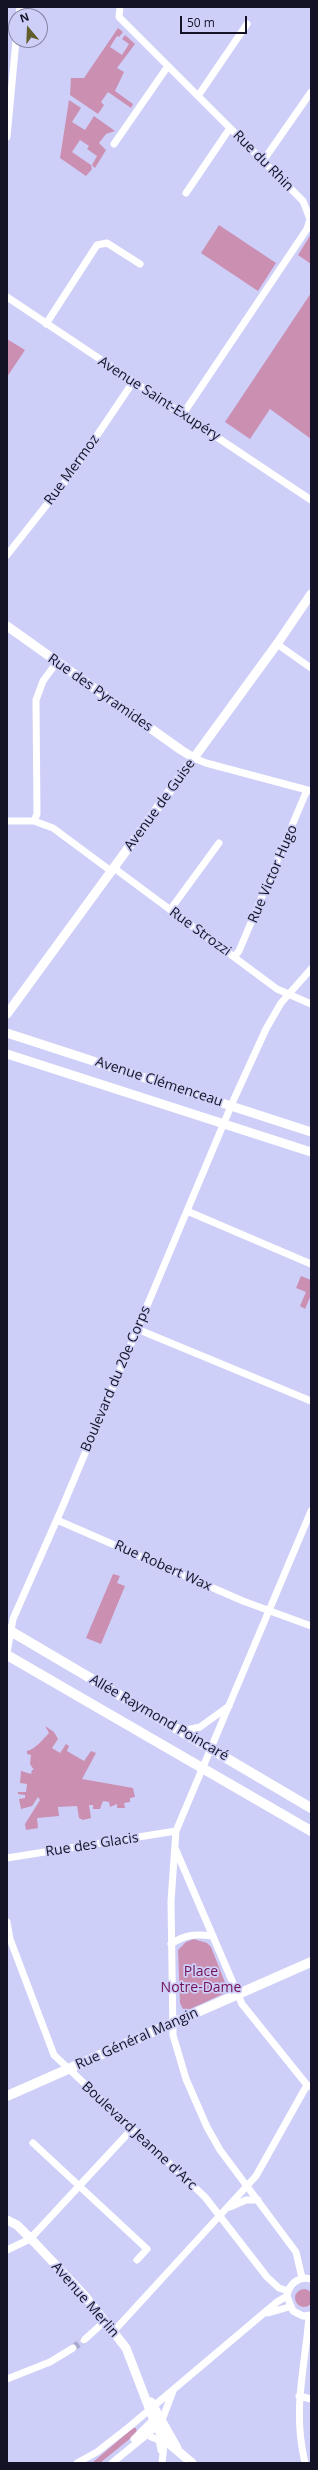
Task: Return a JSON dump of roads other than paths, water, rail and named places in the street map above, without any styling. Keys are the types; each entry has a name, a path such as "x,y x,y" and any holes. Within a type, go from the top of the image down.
{"main road":[{"name":"Allée Raymond Poincaré","path":"9,1630 311,1808"},
{"name":"Allée Raymond Poincaré","path":"7,1654 311,1831"},
{"name":"Rue Général Mangin","path":"7,2096 311,1962"}],"street":[{"name":"Rue du Rhin","path":"120,7 119,17 303,201 310,219 307,228 183,414"},
{"path":"198,96 247,24"},
{"path":"7,137 15,48"},
{"path":"114,144 168,66"},
{"path":"263,161 311,92"},
{"path":"186,193 230,128"},
{"path":"46,324 97,245 107,243 140,264"},
{"name":"Avenue Saint-Exupéry","path":"7,297 311,500"},
{"name":"Rue Mermoz","path":"7,555 71,474 133,382"},
{"name":"Avenue de Guise","path":"7,1014 277,644 311,594"},
{"name":"Rue des Pyramides","path":"7,626 194,758"},
{"path":"277,644 311,668"},
{"path":"7,821 34,821 37,814 36,700 43,681 57,662"},
{"path":"194,758 206,763 309,790"},
{"name":"Rue Victor Hugo","path":"234,957 239,951 309,790"},
{"name":"Rue Strozzi","path":"34,821 53,828 170,910 287,995 311,1004"},
{"path":"170,910 219,843"},
{"name":"Boulevard du 20e Corps","path":"7,1654 9,1630 13,1619 57,1520 223,1123 266,1029 287,995 311,969"},
{"name":"Avenue Clémenceau","path":"7,1033 311,1132"},
{"name":"Avenue Clémenceau","path":"7,1054 311,1152"},
{"path":"187,1212 311,1264"},
{"path":"137,1329 311,1401"},
{"path":"302,2278 296,2252 220,2150 202,2116 186,2079 173,2035 171,1944 174,1846 176,1831 310,1515"},
{"name":"Rue Robert Wax","path":"57,1520 270,1611 311,1626"},
{"path":"182,1731 200,1727 229,1706"},
{"name":"Rue des Glacis","path":"7,1858 176,1831"},
{"path":"113,2332 256,2176 309,2086 242,2004 174,1846"},
{"name":"Boulevard Jeanne d'Arc","path":"7,1922 10,1939 54,2055 68,2070 205,2197 267,2277 287,2293"},
{"path":"171,1944 183,1936 193,1933 213,1936"},
{"path":"7,2250 30,2238 132,2129"},
{"path":"33,2143 147,2249 137,2260"},
{"path":"227,2208 246,2200 258,2200"},
{"name":"Avenue Merlin","path":"7,2220 30,2238 85,2296 126,2348 157,2422"},
{"path":"77,2463 97,2452 173,2391 262,2316 287,2293 293,2283 302,2278 311,2279"},
{"path":"287,2293 289,2306 297,2314 310,2316 299,2396 300,2440 305,2463"},
{"path":"262,2316 289,2306"},
{"path":"84,2340 105,2321"},
{"path":"7,2379 50,2362 73,2348"},
{"path":"112,2463 157,2422 173,2391"},
{"path":"299,2396 311,2399"},
{"path":"157,2422 167,2428 175,2447"},
{"path":"157,2422 163,2438"},
{"path":"105,2463 157,2422"},
{"path":"162,2463 163,2438 167,2428"},
{"path":"119,2463 151,2437 158,2434 192,2463"},
{"path":"151,2437 159,2440 162,2454"},
{"path":"162,2454 166,2447 175,2447"}],"tunnel":[{"path":"73,2348 84,2340"}],"park label":[{"name":"Place Notre-Dame","path":"201,1980"}]}
